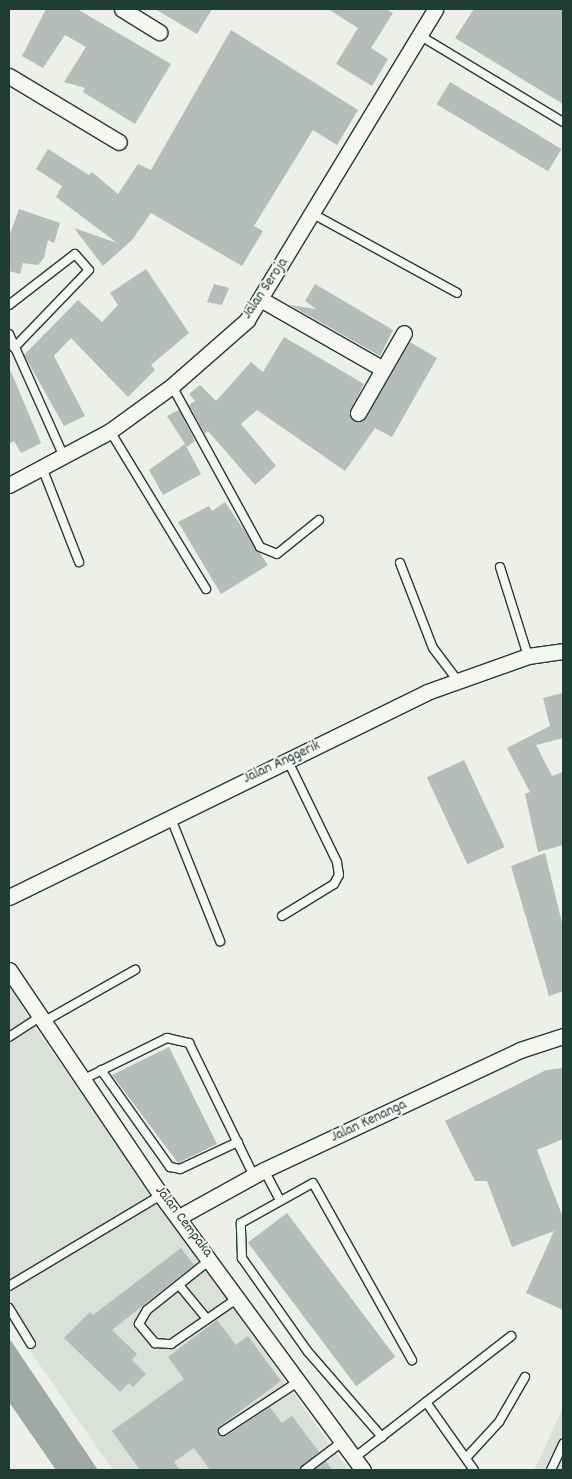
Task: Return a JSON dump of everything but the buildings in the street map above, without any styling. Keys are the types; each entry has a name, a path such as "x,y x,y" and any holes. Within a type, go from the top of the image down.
{"street":[{"path":"122,9 159,32"},
{"name":"Jalan Seroja","path":"9,485 43,470 110,430 172,386 248,320 262,300 435,9"},
{"path":"9,76 119,142"},
{"path":"262,300 383,370"},
{"path":"358,413 404,332"},
{"name":"Jalan Anggerik","path":"9,897 169,815 458,681 528,656 563,652"},
{"name":"Jalan Cempaka","path":"9,970 39,1020 161,1194 240,1297 358,1464"},
{"name":"Jalan Kenanga","path":"179,1217 259,1173 520,1050 563,1036"}],"lane":[{"path":"419,36 563,122"},
{"path":"313,214 457,292"},
{"path":"9,305 75,254 89,270 14,348"},
{"path":"9,334 64,457"},
{"path":"172,386 260,547 277,554 319,520"},
{"path":"110,430 206,589"},
{"path":"43,470 79,562"},
{"path":"400,563 433,648 458,681"},
{"path":"500,567 528,656"},
{"path":"282,916 334,884 339,875 337,862 288,761"},
{"path":"169,815 220,941"},
{"path":"9,1038 39,1020 136,970"},
{"path":"82,1080 167,1038 189,1042 238,1142 280,1200"},
{"path":"101,1070 170,1167 180,1169 238,1142"},
{"path":"382,1437 308,1352 242,1258 241,1223 314,1183 412,1360"},
{"path":"9,1286 161,1194"},
{"path":"211,1259 140,1318 145,1330 162,1346 240,1297"},
{"path":"179,1285 207,1319"},
{"path":"9,1308 31,1344"},
{"path":"358,1464 382,1437 511,1336"},
{"path":"466,1458 499,1422 525,1377"},
{"path":"223,1431 299,1381"},
{"path":"426,1402 474,1470"},
{"path":"305,1470 342,1442"},
{"path":"551,1470 563,1444"}],"shaded area":[{"path":"9,985 41,1036 348,1470 113,1470 9,1321"},
{"path":"9,1338 98,1470 56,1470 9,1402"},
{"path":"563,1408 563,1470 534,1470"}]}
